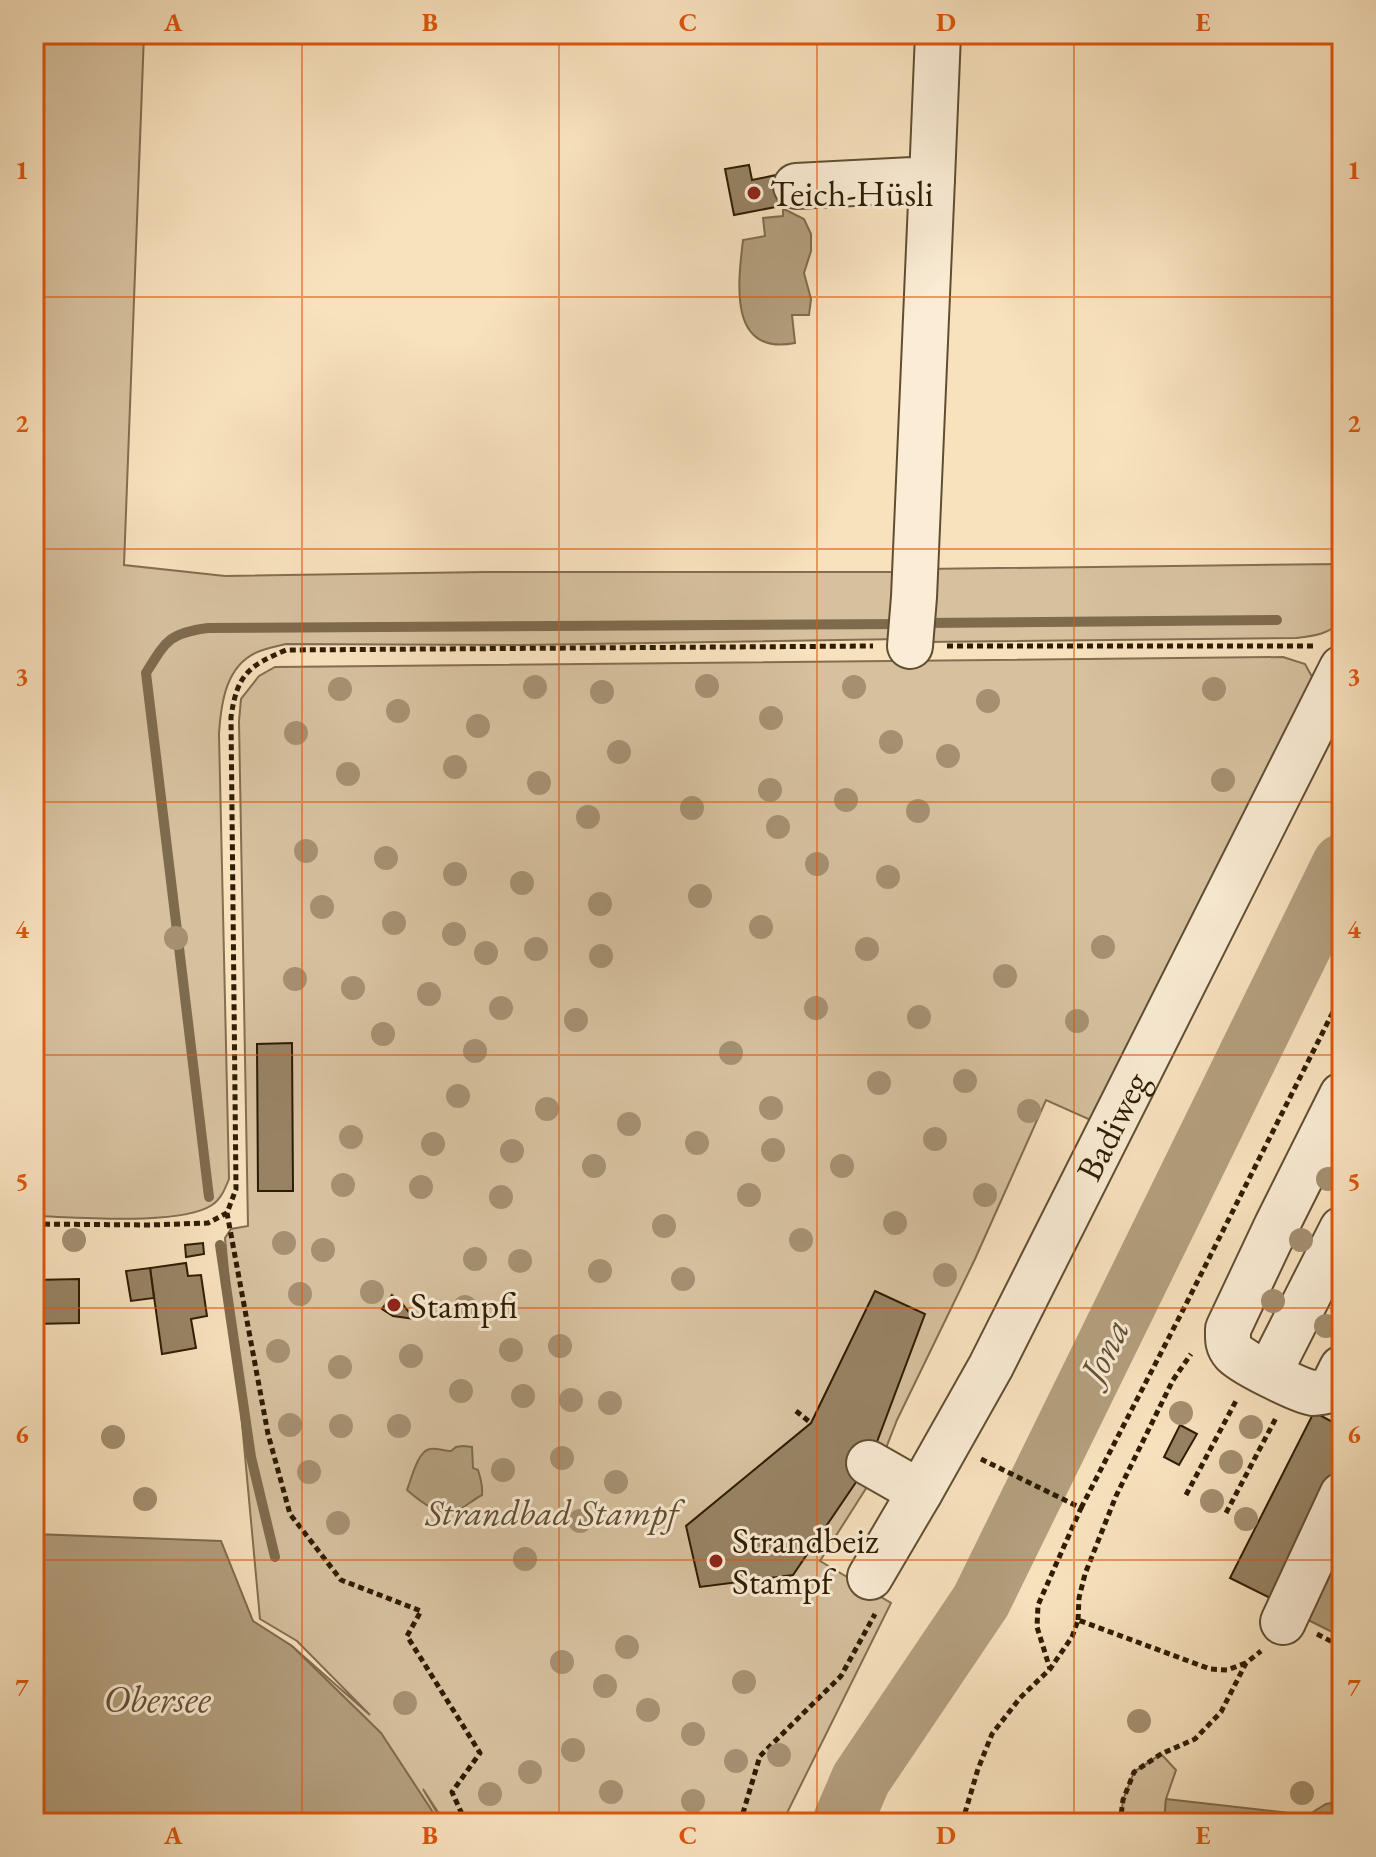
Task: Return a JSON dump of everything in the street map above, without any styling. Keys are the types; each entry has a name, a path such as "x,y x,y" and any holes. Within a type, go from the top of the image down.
{"lane":[{"path":"912,626 938,34"},
{"path":"796,186 932,179"},
{"name":"Badiweg","path":"874,1594 920,1492 991,1366 1334,657"},
{"path":"1342,1095 1228,1329 1228,1343 1236,1356 1314,1393 1331,1390 1342,1368"},
{"path":"1271,1375 1342,1229"},
{"path":"869,1463 920,1492"},
{"path":"1283,1622 1342,1495"}],"path":[{"path":"466,1823 452,1792 480,1753 407,1636 421,1611 341,1580 290,1514 268,1434 227,1213 236,1189 231,717 234,695 247,670 286,650 912,626 1334,657"},
{"path":"1050,1669 1037,1627 1038,1605 1081,1508 1342,994"},
{"path":"34,1224 208,1223 227,1213"},
{"path":"962,1823 992,1734 1020,1698 1050,1669 1072,1637 1078,1620 1085,1574 1116,1496 1173,1380 1197,1344"},
{"path":"1186,1495 1249,1377 1271,1375 1226,1513"},
{"path":"796,1411 811,1423"},
{"path":"980,1458 1081,1508"},
{"path":"740,1823 760,1756 841,1676 874,1594"},
{"path":"1078,1620 1210,1669 1227,1670 1246,1663 1266,1647 1283,1622 1294,1622 1342,1647"},
{"path":"1120,1823 1123,1800 1134,1772 1161,1754 1195,1739 1221,1712 1246,1663"}],"green space":[{"path":"34,34 144,34 124,565 225,576 485,572 907,572 901,639 521,645 286,644 249,657 228,685 221,709 219,734 229,1179 212,1205 177,1216 127,1219 34,1216"},
{"path":"1342,564 1342,620 1327,631 1309,636 926,642 923,569"},
{"name":"Strandbad Stampf","path":"1283,657 1305,664 1315,682 1095,1122 1046,1100 975,1259 897,1420 877,1471 820,1561 891,1603 782,1823 445,1823 423,1789 443,1823 34,1823 34,1695 253,1622 292,1646 370,1715 297,1641 260,1619 225,1238 231,1229 248,1226 239,721 241,699 259,676 275,667"},
{"path":"1161,1754 1176,1770 1166,1799 1164,1823 1120,1823 1123,1800 1134,1772"}],"water":[{"path":"783,210 804,219 811,234 811,251 804,273 811,299 809,315 792,315 795,343 773,344 758,338 748,327 742,312 740,276 743,240 765,236 763,218 783,216"},
{"path":"463,1446 472,1447 473,1468 478,1470 482,1482 482,1495 460,1509 445,1512 425,1504 407,1490 422,1454 433,1449 451,1451"},
{"name":"Obersee","path":"34,1534 221,1541 253,1621 292,1646 381,1733 440,1823 34,1823"},
{"path":"1342,1551 1342,1637 1308,1620"},
{"path":"1166,1799 1308,1815 1326,1804 1338,1802 1342,1814 1338,1823 1164,1823"}],"building":[{"name":"Teich-Hüsli","path":"749,165 752,180 776,175 781,206 734,215 725,169"},
{"path":"292,1043 293,1191 258,1191 257,1044"},
{"path":"203,1243 204,1254 186,1257 185,1245"},
{"path":"186,1263 188,1276 201,1275 207,1316 191,1319 196,1348 162,1354 150,1268"},
{"path":"150,1268 154,1298 131,1301 126,1271"},
{"path":"79,1279 79,1323 34,1324 34,1280"},
{"path":"875,1291 925,1314 869,1463 793,1575 700,1587 686,1526 811,1423"},
{"name":"Stampfi","path":"392,1295 414,1319 393,1316 382,1309"},
{"path":"1314,1412 1342,1427 1342,1455 1270,1598 1230,1578"},
{"path":"1180,1425 1197,1434 1179,1465 1164,1457"}],"waterway":[{"path":"923,623 1277,620"},
{"path":"209,1197 146,673 170,640 208,628 903,624"},
{"name":"Jona","path":"842,1823 861,1779 981,1601 1342,864"},
{"path":"220,1245 251,1457 275,1557"},
{"path":"1338,1802 1342,1795"}],"place":[{"name":"Teich-Hüsli","path":"754,193"},
{"name":"Stampfi","path":"394,1305"},
{"name":"Strandbeiz Stampf","path":"716,1561"}]}
